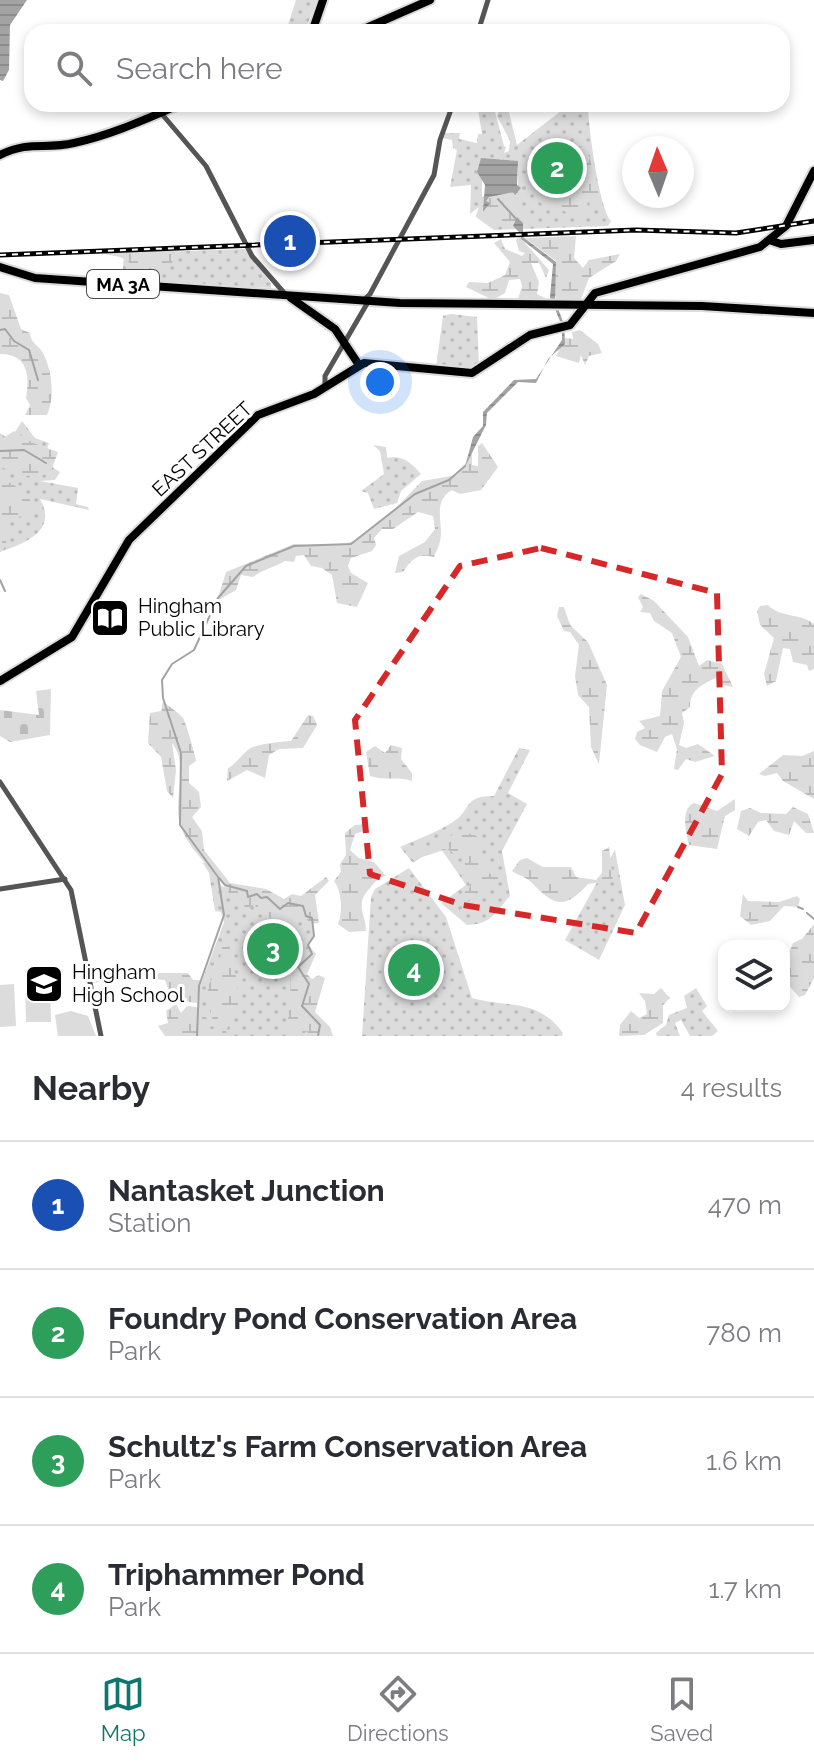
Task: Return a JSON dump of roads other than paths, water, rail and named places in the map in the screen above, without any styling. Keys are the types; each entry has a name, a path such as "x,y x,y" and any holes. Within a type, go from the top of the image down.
{"main road":[{"path":"315,24 323,0"},
{"path":"375,24 430,0"},
{"path":"165,116 170,112"},
{"path":"0,155 23,144 69,145 129,131 174,112"},
{"path":"776,240 789,222 814,171"},
{"path":"287,295 335,329 359,365 376,362 470,373 530,335 564,328 583,304 600,291 754,249 776,240 814,240"},
{"name":"MA 3A","path":"0,267 35,278 366,301 702,306 814,313"},
{"path":"600,291 598,297 603,304"},
{"path":"308,307 311,297"},
{"name":"EAST STREET","path":"0,681 62,645 77,632 129,540 240,430 267,410 325,388 359,365"}],"street":[{"path":"480,24 488,0"},
{"path":"325,388 324,377 434,175 440,140 450,112"},
{"path":"165,116 209,169 252,256 287,295"},
{"path":"270,294 276,285"},
{"path":"0,782 65,879 74,898 101,1036"},
{"path":"0,889 65,879"}],"waterway":[{"path":"498,199 517,220"},
{"path":"0,330 5,329 14,341 29,350 38,380"},
{"path":"0,451 24,450 46,463"},
{"path":"197,1036 199,986 224,915 218,877 180,825 181,753 163,698 162,680 172,664 194,650 218,598 246,566 294,546 351,544 415,494 449,480 465,466"},
{"path":"0,580 5,591"},
{"path":"219,878 225,885 247,891 248,897 257,894 261,898 267,897 280,909 288,903 303,906 306,916 312,918 314,936 308,945 312,954 298,967 309,984 302,1006 320,1025 318,1036"},
{"path":"798,907 803,909"},
{"path":"807,913 814,919"}],"railway":[{"path":"0,255 636,230 736,233 814,221"}],"place":[{"name":"Foundry Pond Conservation Area","path":"557,168"},
{"name":"Nantasket Junction","path":"290,241"},
{"name":"Hingham Public Library","path":"110,618"},
{"name":"Schultz's Farm Conservation Area","path":"273,949"},
{"name":"Triphammer Pond","path":"414,970"},
{"name":"Hingham High School","path":"44,984"}]}
